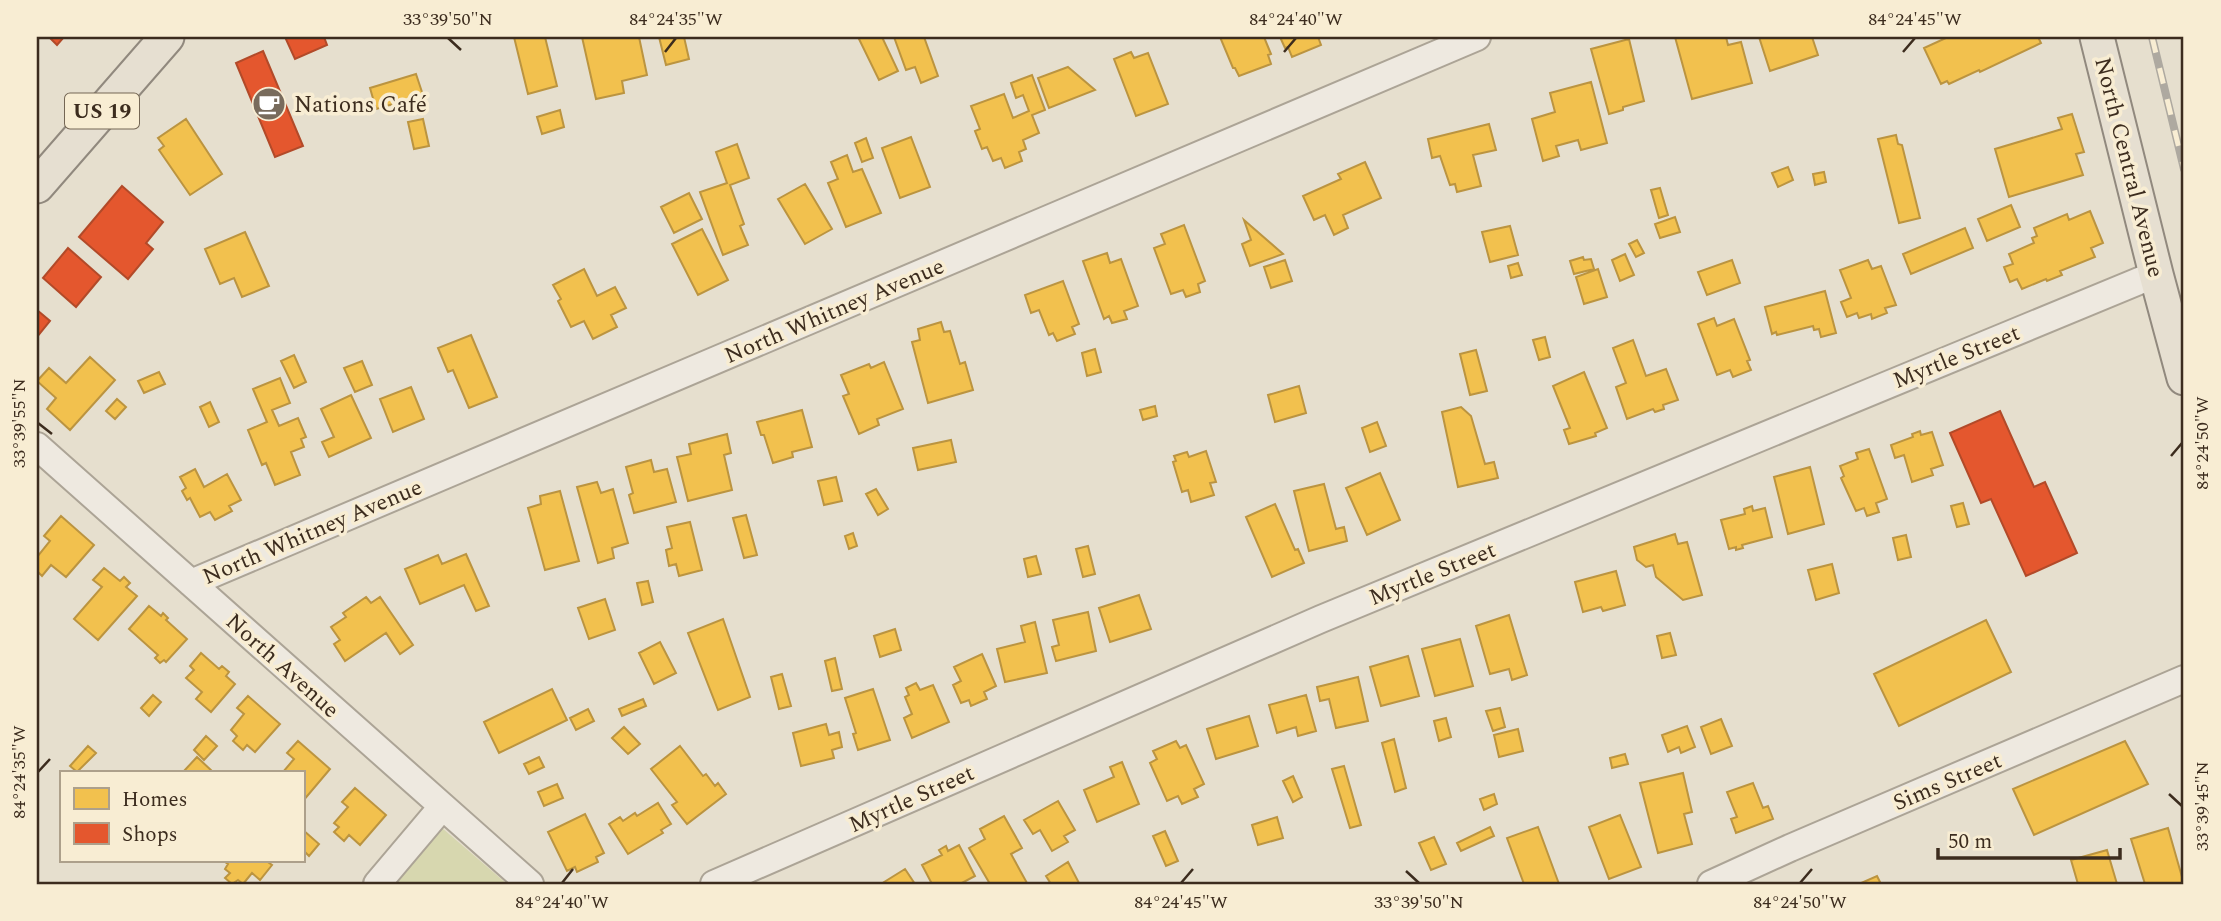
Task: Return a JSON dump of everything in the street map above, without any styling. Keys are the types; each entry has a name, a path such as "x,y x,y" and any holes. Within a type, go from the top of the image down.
{"main road":[{"name":"US 19","path":"37,186 167,37"},
{"name":"North Central Avenue","path":"2097,37 2156,274 2180,342 2184,378"}],"street":[{"name":"North Whitney Avenue","path":"191,583 1477,37"},
{"name":"Myrtle Street","path":"714,884 1334,613 2156,274"},
{"name":"North Avenue","path":"37,446 530,884"},
{"name":"Sims Street","path":"1712,884 2184,679"},
{"path":"377,884 442,807"}],"green space":[{"path":"442,828 507,884 395,884"}],"building: Homes":[{"path":"514,37 545,37 557,86 528,94"},
{"path":"582,37 639,37 647,75 622,81 624,93 596,99"},
{"path":"659,37 684,37 689,59 666,65"},
{"path":"858,37 882,37 898,71 879,80"},
{"path":"894,37 924,37 938,76 921,83 915,67 906,70"},
{"path":"1220,37 1264,37 1271,54 1268,55 1271,64 1239,76"},
{"path":"1280,37 1318,37 1321,45 1292,57"},
{"path":"1675,37 1726,37 1728,45 1741,42 1752,83 1692,99"},
{"path":"1759,37 1812,37 1818,55 1770,71"},
{"path":"1948,37 2038,37 2041,43 1980,72 1979,70 1949,84 1947,81 1941,84 1924,48"},
{"path":"1629,39 1644,101 1609,114 1591,49"},
{"path":"1131,52 1134,58 1148,53 1168,104 1136,116 1114,59"},
{"path":"1068,67 1095,90 1049,108 1038,78"},
{"path":"416,74 423,95 417,97 420,108 410,110 407,100 376,109 370,88"},
{"path":"1032,75 1045,110 1032,115 1039,133 1023,140 1026,149 1019,152 1022,161 1005,168 1001,158 993,161 987,147 982,149 975,131 980,129 971,106 1004,94 1013,118 1029,111 1023,95 1016,98 1011,83"},
{"path":"1591,82 1607,143 1581,150 1578,140 1556,146 1559,156 1543,161 1532,119 1555,112 1550,93"},
{"path":"560,110 564,127 542,134 537,117"},
{"path":"2072,114 2084,152 2076,154 2083,175 2009,197 1995,149 2062,129 2058,118"},
{"path":"186,119 222,174 190,195 159,150 164,146 158,138"},
{"path":"423,119 429,146 414,149 408,122"},
{"path":"1489,124 1496,150 1473,155 1481,186 1457,192 1455,184 1450,185 1440,156 1432,158 1428,139"},
{"path":"1896,135 1898,144 1902,145 1920,218 1899,223 1878,139"},
{"path":"911,137 930,187 900,198 882,148"},
{"path":"866,138 873,158 862,162 855,143"},
{"path":"737,144 749,178 730,185 744,224 740,226 748,245 723,255 700,192 727,183 716,152"},
{"path":"847,155 853,172 862,169 881,213 846,227 828,183 838,179 831,162"},
{"path":"1365,162 1381,198 1343,215 1348,228 1334,235 1325,215 1314,220 1303,196 1341,179 1338,174"},
{"path":"1788,167 1793,180 1778,187 1772,173"},
{"path":"1824,172 1826,182 1815,185 1813,174"},
{"path":"805,184 832,229 805,244 778,199"},
{"path":"1660,188 1668,215 1659,218 1651,190"},
{"path":"689,193 702,219 674,233 661,207"},
{"path":"2011,205 2020,227 1987,241 1978,219"},
{"path":"2090,211 2103,243 2091,248 2095,257 2060,271 2062,275 2022,289 2017,279 2010,282 2004,267 2013,264 2009,254 2034,243 2032,238 2037,236 2034,228 2067,214 2069,220"},
{"path":"1675,217 1680,232 1660,238 1655,224"},
{"path":"1244,220 1283,254 1250,266 1242,244 1251,240"},
{"path":"1184,225 1205,281 1198,284 1200,292 1186,297 1183,290 1171,294 1154,248 1165,244 1161,234"},
{"path":"1510,226 1518,255 1490,262 1482,232"},
{"path":"1965,228 1973,248 1911,274 1903,254"},
{"path":"702,229 728,280 698,295 672,244"},
{"path":"245,232 269,286 242,297 234,278 220,284 205,249"},
{"path":"1637,240 1644,253 1636,257 1629,244"},
{"path":"1107,253 1110,263 1121,259 1138,306 1124,311 1127,319 1112,323 1109,316 1104,319 1083,261"},
{"path":"1625,254 1634,275 1620,281 1612,260"},
{"path":"1583,257 1584,260 1591,259 1594,269 1574,274 1570,261"},
{"path":"1285,260 1292,281 1271,288 1264,267"},
{"path":"1732,260 1740,283 1707,295 1698,272"},
{"path":"1868,260 1872,269 1881,266 1896,305 1885,308 1887,313 1872,319 1871,314 1859,318 1857,313 1847,317 1841,302 1851,298 1840,270"},
{"path":"1518,263 1522,275 1511,278 1508,266"},
{"path":"584,269 597,296 615,287 626,308 611,315 617,327 593,339 584,321 571,327 553,285"},
{"path":"1598,269 1607,297 1584,304 1576,277"},
{"path":"1063,281 1079,324 1072,327 1075,334 1057,341 1053,333 1049,335 1039,310 1031,313 1025,295"},
{"path":"1825,291 1836,333 1821,337 1819,329 1814,330 1813,326 1772,334 1765,307"},
{"path":"1714,318 1717,326 1734,319 1750,360 1747,361 1751,370 1733,377 1730,370 1717,375 1698,324"},
{"path":"941,322 944,332 950,331 960,364 965,362 973,390 928,403 912,342 920,340 918,329"},
{"path":"471,335 497,397 469,408 453,370 448,372 438,348"},
{"path":"1545,337 1550,357 1539,360 1533,340"},
{"path":"1633,340 1646,376 1666,369 1678,400 1663,405 1664,409 1655,412 1653,409 1627,419 1616,387 1626,383 1613,348"},
{"path":"1095,349 1101,372 1087,376 1082,353"},
{"path":"1476,350 1487,391 1470,395 1460,354"},
{"path":"294,355 306,382 294,388 281,361"},
{"path":"90,357 115,380 70,430 47,409 56,398 37,381 49,368 66,383"},
{"path":"362,361 372,385 355,392 344,368"},
{"path":"884,362 903,409 877,419 879,425 859,434 843,396 849,394 841,375 869,364 871,368"},
{"path":"159,372 165,384 144,393 138,381"},
{"path":"1584,372 1607,428 1595,433 1596,436 1569,444 1564,430 1570,428 1553,386"},
{"path":"280,378 290,403 272,410 279,426 298,418 306,437 301,439 304,447 291,452 300,475 275,485 266,463 262,465 248,430 267,422 253,389"},
{"path":"1299,386 1306,413 1275,422 1268,395"},
{"path":"411,387 424,419 393,432 380,399"},
{"path":"351,395 371,438 329,457 322,442 334,437 321,409"},
{"path":"117,399 126,407 115,419 106,411"},
{"path":"210,402 219,422 209,427 200,407"},
{"path":"1155,406 1157,416 1143,420 1140,410"},
{"path":"1461,407 1471,416 1485,464 1494,462 1498,478 1458,487 1442,412"},
{"path":"802,410 812,447 792,452 793,457 773,463 757,422"},
{"path":"1377,422 1386,446 1370,452 1362,428"},
{"path":"1920,431 1921,435 1932,432 1943,465 1931,469 1933,475 1912,482 1904,455 1895,458 1891,445 1913,437 1912,434"},
{"path":"727,434 731,453 724,455 732,490 688,501 677,457 691,454 689,444"},
{"path":"951,440 956,462 918,470 913,448"},
{"path":"1869,449 1887,499 1876,503 1879,512 1867,516 1864,508 1856,511 1841,478 1844,476 1840,466 1858,459 1856,453"},
{"path":"1206,451 1216,482 1210,483 1214,495 1191,502 1188,490 1182,492 1173,462 1176,461 1174,456 1187,452 1189,457"},
{"path":"651,460 654,472 667,469 676,502 634,513 629,495 633,493 626,467"},
{"path":"1810,467 1824,524 1788,534 1774,477"},
{"path":"195,469 204,487 227,474 241,500 229,506 232,511 215,520 210,512 200,517 190,498 187,500 182,491 186,488 180,477"},
{"path":"1380,473 1400,520 1367,535 1346,488"},
{"path":"836,477 842,501 824,505 818,481"},
{"path":"597,482 601,493 613,489 628,543 612,548 614,558 598,563 577,487"},
{"path":"1324,484 1336,529 1344,527 1347,541 1309,551 1294,491"},
{"path":"876,489 888,509 878,515 866,494"},
{"path":"560,491 579,561 545,570 528,508 541,504 540,496"},
{"path":"1963,503 1969,524 1957,527 1951,506"},
{"path":"1275,504 1295,550 1298,549 1304,563 1272,577 1246,517"},
{"path":"1752,506 1753,511 1765,508 1772,537 1742,545 1743,548 1736,550 1736,547 1729,549 1721,520 1745,514 1744,509"},
{"path":"746,515 757,555 744,558 733,518"},
{"path":"61,516 94,545 66,577 51,565 42,576 37,571 37,557 50,541 44,536"},
{"path":"690,522 702,570 679,576 676,564 669,566 666,550 672,548 667,527"},
{"path":"853,533 857,546 849,549 845,536"},
{"path":"1675,534 1678,544 1687,542 1702,595 1683,600 1656,577 1653,565 1646,567 1637,560 1634,547"},
{"path":"1906,535 1911,557 1898,560 1893,538"},
{"path":"1088,546 1095,574 1083,577 1076,549"},
{"path":"466,554 489,606 476,611 464,585 420,604 405,569 438,555 442,564"},
{"path":"1036,556 1041,574 1028,577 1024,559"},
{"path":"1832,564 1839,593 1816,600 1808,570"},
{"path":"104,568 120,581 124,577 130,583 126,587 137,596 98,640 74,619 102,587 93,580"},
{"path":"1616,571 1625,605 1603,611 1601,607 1583,612 1575,582"},
{"path":"648,581 653,602 642,605 637,583"},
{"path":"1139,595 1151,629 1110,642 1099,608"},
{"path":"366,597 371,603 380,597 413,645 400,654 386,633 345,661 334,644 340,640 331,627 346,617 343,613"},
{"path":"605,599 615,630 589,639 578,608"},
{"path":"149,606 161,616 163,613 168,618 166,620 187,639 166,662 164,660 160,663 155,658 158,655 129,629"},
{"path":"1088,612 1096,651 1056,661 1052,647 1059,645 1053,620"},
{"path":"1509,615 1527,675 1512,680 1509,669 1490,674 1476,626"},
{"path":"723,619 750,697 718,710 688,633"},
{"path":"1986,620 2011,672 1899,726 1874,674"},
{"path":"1035,622 1047,673 1005,682 997,649 1025,642 1021,626"},
{"path":"895,629 901,650 880,657 874,636"},
{"path":"1670,633 1676,655 1662,658 1657,636"},
{"path":"1460,639 1473,686 1435,696 1422,649"},
{"path":"660,642 676,673 654,684 639,653"},
{"path":"201,653 219,669 222,666 229,672 226,676 235,684 211,712 196,699 202,692 186,678 194,670 190,666"},
{"path":"982,654 996,686 984,692 987,699 971,706 969,700 961,703 953,685 961,681 954,667"},
{"path":"1408,656 1419,696 1381,706 1370,667"},
{"path":"835,658 842,689 832,691 825,661"},
{"path":"782,674 791,706 779,709 771,677"},
{"path":"1358,677 1368,721 1336,728 1329,699 1320,701 1317,687"},
{"path":"916,683 920,690 933,685 949,722 912,738 904,718 912,714 905,697 909,695 906,688"},
{"path":"552,689 567,720 499,753 484,722"},
{"path":"873,689 890,740 858,750 853,734 856,733 845,698"},
{"path":"153,695 161,702 149,716 141,708"},
{"path":"1306,695 1316,731 1298,736 1296,727 1277,733 1269,705"},
{"path":"248,696 280,724 255,752 247,745 243,750 233,741 237,736 231,730 244,714 237,708"},
{"path":"643,699 646,706 622,716 619,709"},
{"path":"1500,708 1505,727 1493,731 1486,711"},
{"path":"588,709 594,721 576,730 570,718"},
{"path":"1249,716 1258,746 1216,759 1207,729"},
{"path":"1446,718 1451,737 1439,741 1434,721"},
{"path":"1721,719 1732,746 1711,754 1701,727"},
{"path":"826,724 829,735 839,732 842,747 832,750 834,758 801,766 793,733"},
{"path":"1687,726 1695,747 1681,753 1679,747 1668,752 1662,735"},
{"path":"624,727 640,744 628,754 612,738"},
{"path":"1518,729 1523,751 1499,757 1494,735"},
{"path":"206,736 217,746 204,760 194,750"},
{"path":"1394,739 1406,788 1395,792 1382,743"},
{"path":"298,741 330,769 304,800 304,771 284,771 294,759 287,753"},
{"path":"1176,741 1180,748 1186,745 1204,784 1194,789 1198,797 1182,804 1178,796 1167,801 1150,763 1157,759 1153,751"},
{"path":"2125,741 2148,784 2034,835 2013,789"},
{"path":"88,746 96,753 78,771 70,766"},
{"path":"680,746 703,776 706,774 715,786 718,783 726,794 687,824 672,805 677,802 651,769"},
{"path":"1625,754 1628,764 1612,768 1610,758"},
{"path":"197,757 212,771 184,771"},
{"path":"539,757 544,767 529,774 524,764"},
{"path":"1122,762 1139,804 1097,822 1084,790 1114,777 1110,767"},
{"path":"1344,766 1361,825 1350,828 1332,769"},
{"path":"1683,773 1692,812 1684,814 1692,844 1658,853 1640,783"},
{"path":"1293,776 1302,797 1293,802 1283,781"},
{"path":"1753,783 1763,808 1768,806 1773,819 1736,833 1731,819 1737,817 1727,792"},
{"path":"557,784 563,798 544,806 538,792"},
{"path":"355,788 386,815 360,845 349,835 344,841 334,832 339,827 334,823 348,807 342,802"},
{"path":"1494,794 1497,804 1484,810 1480,799"},
{"path":"1058,801 1075,830 1064,836 1068,842 1052,851 1040,830 1033,834 1024,820"},
{"path":"658,803 671,824 661,830 663,833 628,854 609,824 620,817 623,821 635,813 637,816"},
{"path":"585,814 604,853 596,857 598,862 577,872 575,867 567,871 548,832"},
{"path":"1620,815 1641,867 1609,879 1589,827"},
{"path":"1004,816 1022,848 1011,854 1027,883 1025,884 990,884 969,848 985,839 980,829"},
{"path":"1277,817 1283,838 1258,845 1252,825"},
{"path":"1490,827 1494,836 1461,851 1457,843"},
{"path":"1538,827 1559,884 1524,884 1507,838"},
{"path":"2168,828 2184,884 2145,884 2131,839"},
{"path":"304,831 319,844 309,856 304,851"},
{"path":"1165,831 1178,861 1166,866 1153,836"},
{"path":"1434,837 1446,864 1431,870 1419,843"},
{"path":"959,845 975,876 960,884 932,884 922,865 942,855 939,850 946,846 948,851"},
{"path":"2107,850 2117,884 2078,884 2071,860"},
{"path":"225,862 268,862 272,865 260,880 252,873 243,884 238,880 232,884 225,878 230,873 225,869 228,864"},
{"path":"1068,862 1079,883 1051,884 1046,876"},
{"path":"905,869 915,884 881,884"},
{"path":"1877,876 1881,884 1859,884"}],"building: Shops":[{"path":"49,37 64,37 57,45"},
{"path":"285,37 324,37 327,45 295,59"},
{"name":"Nations Café","path":"263,51 303,146 275,157 236,63"},
{"path":"122,186 163,222 146,243 153,249 128,279 79,237"},
{"path":"68,248 101,277 76,307 43,278"},
{"path":"37,310 50,321 37,337"},
{"path":"2000,411 2034,487 2045,482 2077,553 2026,576 1991,499 1981,503 1950,433"}],"railway":[{"path":"2152,37 2184,169"}],"place":[{"name":"Nations Café","path":"269,104"}]}
